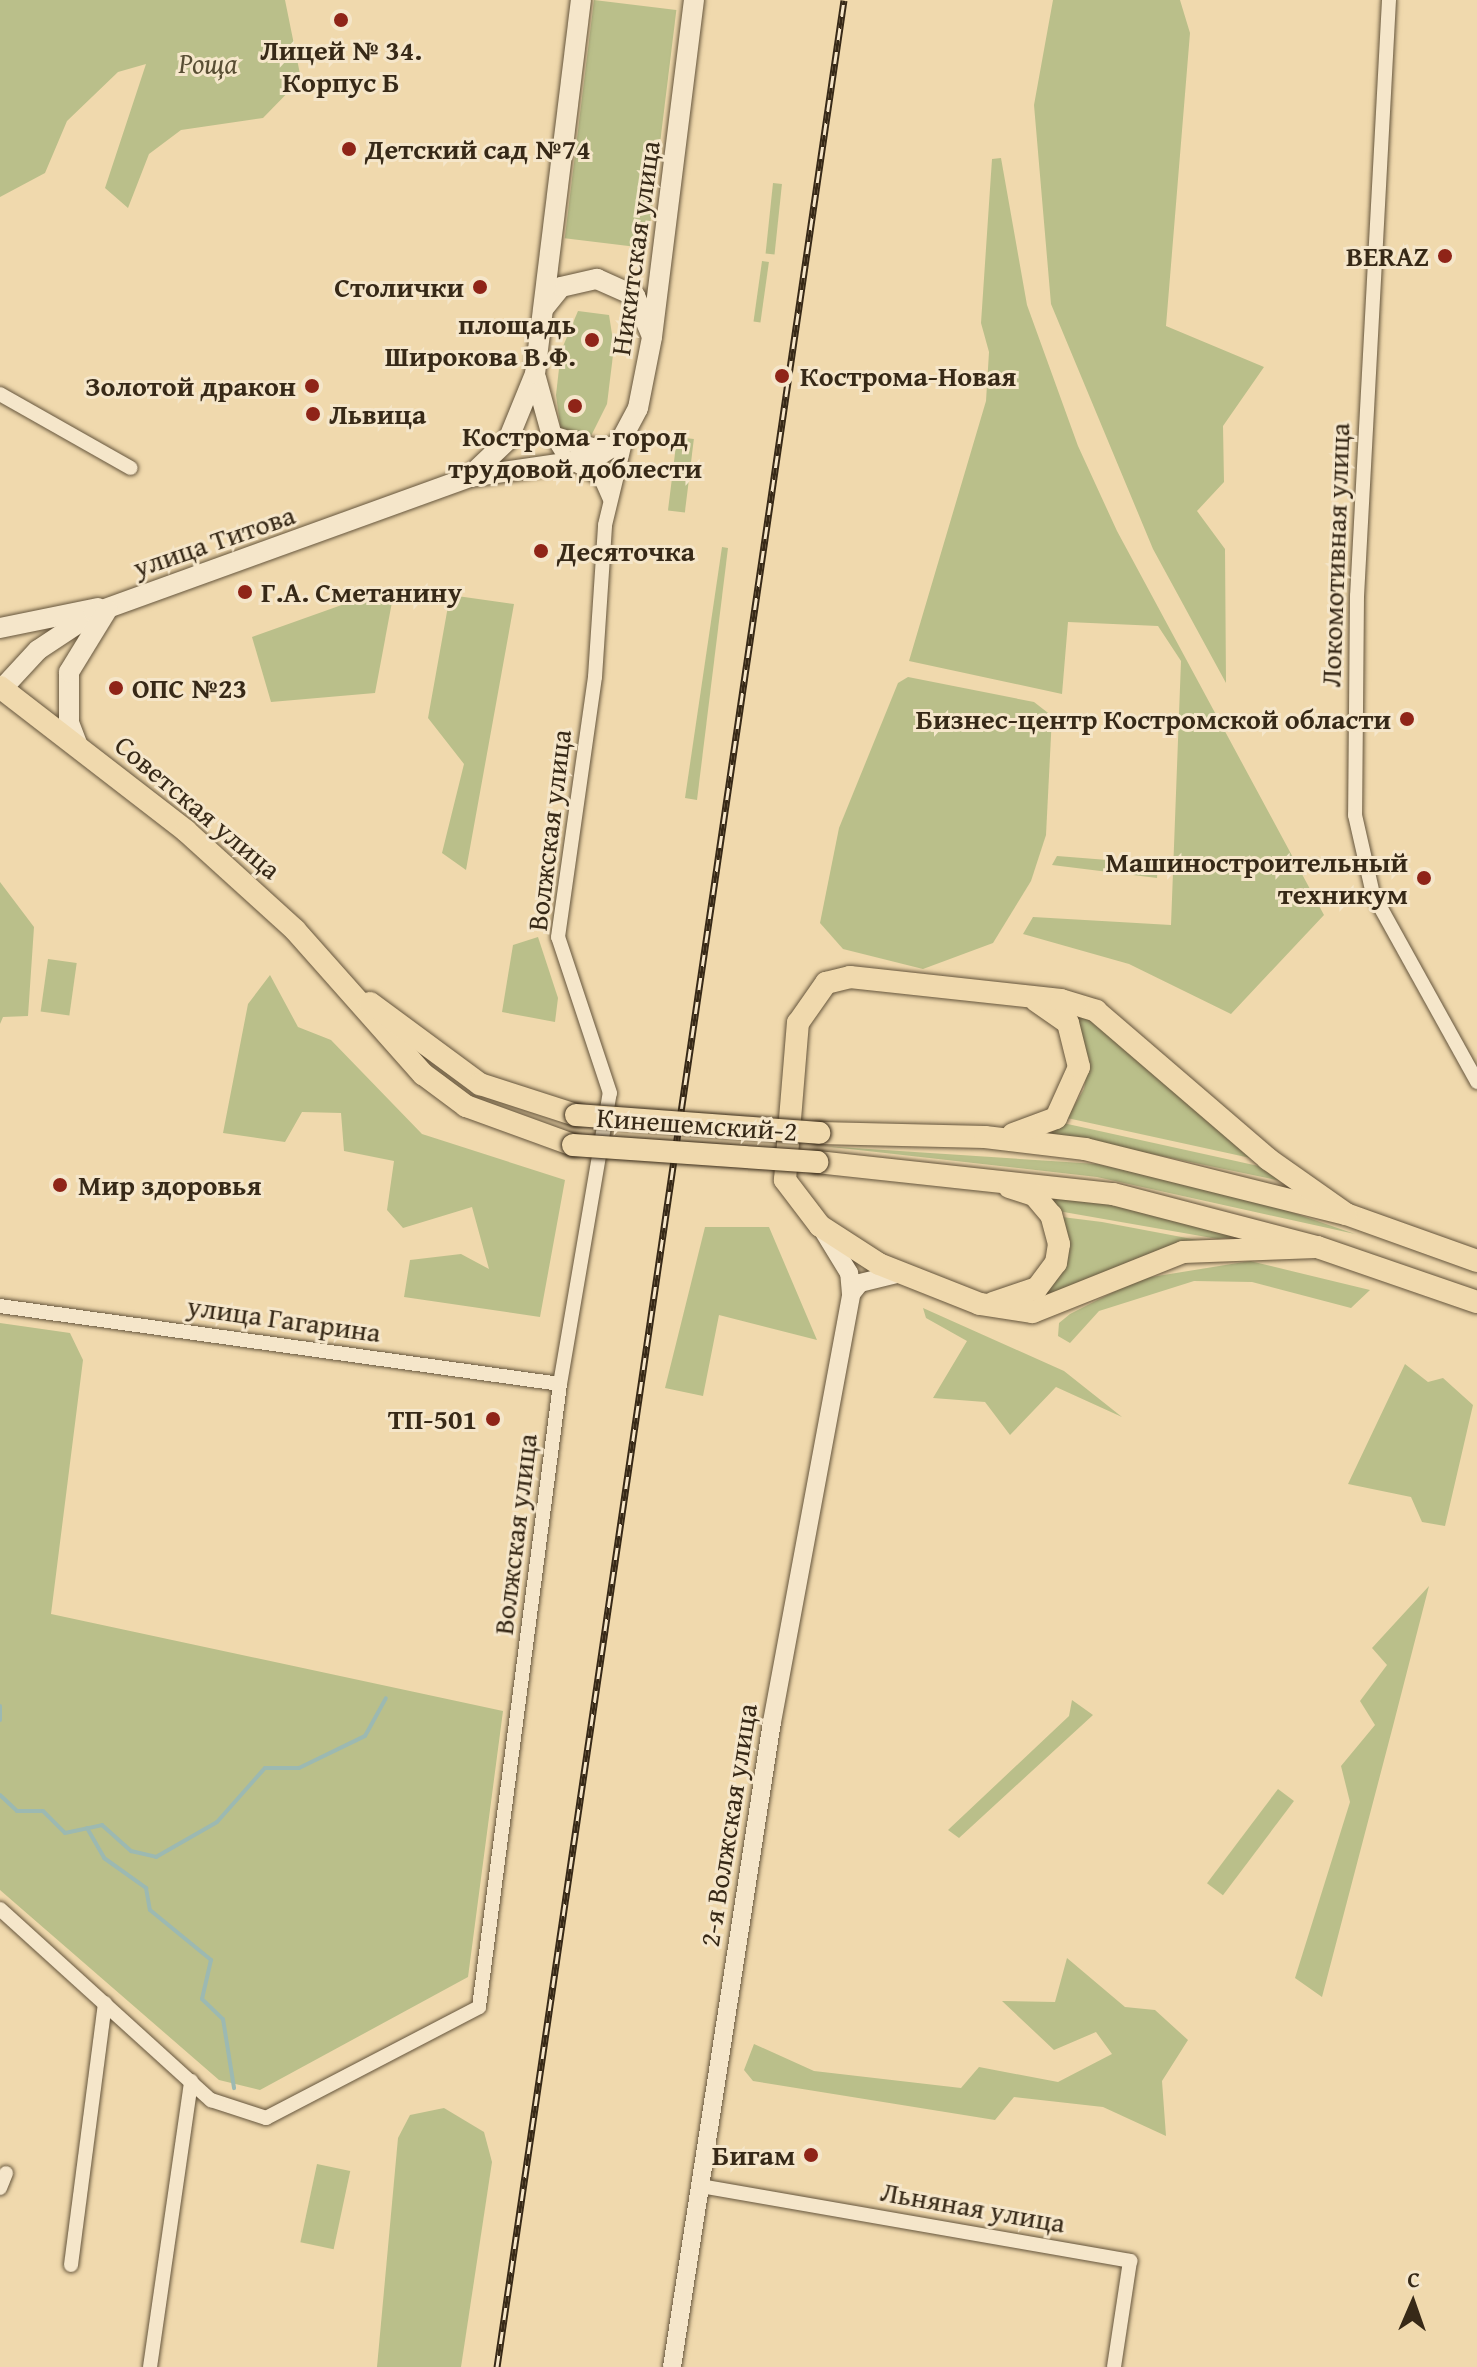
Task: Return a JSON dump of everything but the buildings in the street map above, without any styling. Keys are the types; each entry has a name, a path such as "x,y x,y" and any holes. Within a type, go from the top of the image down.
{"main road":[{"path":"469,477 508,440 535,374 581,0"},
{"name":"Никитская улица","path":"613,449 629,430 652,337 694,0"},
{"path":"542,313 561,287 597,279 635,296 652,337"},
{"path":"535,374 552,436 578,448 613,449"},
{"path":"469,477 613,449"},
{"name":"улица Титова","path":"1,689 65,628 110,607 469,477"},
{"path":"0,628 65,609 110,607"},
{"path":"78,746 69,722 69,672 110,607"},
{"name":"Советская улица","path":"1,689 186,831 346,987"},
{"path":"1317,1247 1183,1252 1048,1309 1009,1311 980,1304 904,1273 820,1226 792,1193 783,1163 791,1051 809,999 826,983 850,977 1027,997 1096,1011 1126,1030 1268,1159 1346,1214"},
{"name":"Кинешемский-2","path":"346,987 480,1084 576,1115 819,1133 985,1137"},
{"name":"Кинешемский-2","path":"346,987 423,1074 466,1106 573,1145 817,1162 986,1179"},
{"path":"985,1137 1043,1128 1074,1089 1078,1044 1068,1023 1027,997"},
{"path":"985,1137 1168,1166 1346,1214 1477,1261"},
{"path":"986,1179 1113,1194 1317,1247 1477,1302"},
{"path":"980,1304 1037,1288 1056,1263 1059,1244 1051,1215 1034,1195 986,1179"}],"street":[{"name":"Локомотивная улица","path":"1389,0 1357,596 1355,815 1373,894 1477,1082"},
{"path":"0,394 131,468"},
{"name":"Волжская улица","path":"0,1909 211,2100 266,2118 479,2007 560,1384 610,1093 558,937 595,677 610,499 629,430"},
{"path":"552,436 567,460 601,479 610,499"},
{"path":"820,1226 849,1273 851,1294 884,1274 904,1273"},
{"name":"2-я Волжская улица","path":"672,2367 772,1722 851,1294"},
{"name":"улица Гагарина","path":"0,1306 560,1384"},
{"path":"71,2265 105,2003"},
{"path":"150,2367 191,2081"},
{"name":"Льняная улица","path":"701,2186 1130,2261 1114,2367"}],"green space":[{"name":"Роща","path":"0,0 285,0 301,79 263,118 181,130 149,154 128,208 105,188 146,64 118,72 67,121 45,173 0,197"},
{"path":"594,0 676,10 647,248 565,238"},
{"path":"1053,0 1180,0 1190,33 1166,326 1264,367 1223,426 1224,482 1197,511 1225,549 1226,683 1153,549 1051,304 1034,105"},
{"path":"1001,158 1027,305 1078,446 1117,531 1324,915 1231,1014 1129,964 1023,934 1033,917 1171,925 1181,661 1158,626 1068,622 1062,694 909,661 986,401 989,352 981,323 992,159"},
{"path":"773,183 782,184 775,255 766,254"},
{"path":"762,261 769,262 760,322 754,321"},
{"path":"578,311 609,315 614,347 607,404 590,438 561,432 556,395 561,351"},
{"path":"677,437 694,439 685,513 668,510"},
{"path":"722,547 728,548 697,800 685,798"},
{"path":"395,586 375,693 271,702 252,637"},
{"path":"450,595 514,604 466,870 442,853 464,764 428,718"},
{"path":"908,677 1034,702 1052,716 1046,835 1031,881 993,943 923,969 843,949 820,923 839,828 898,683"},
{"path":"1057,856 1158,864 1157,878 1052,865"},
{"path":"0,882 34,927 28,1016 3,1017 0,1024"},
{"path":"538,937 558,998 555,1022 502,1012 513,945"},
{"path":"48,959 77,963 69,1016 41,1011"},
{"path":"270,975 298,1027 331,1040 422,1134 565,1180 540,1317 404,1297 410,1260 461,1254 489,1269 472,1207 403,1228 387,1210 394,1161 344,1151 341,1113 302,1112 285,1142 223,1133 248,1004"},
{"path":"1069,1009 1091,1017 1255,1159 1067,1118 1084,1089 1089,1059"},
{"path":"1063,1123 1263,1167 1281,1181 1051,1133"},
{"path":"823,1146 1097,1164 1253,1199 1355,1234 1097,1177"},
{"path":"1046,1191 1253,1234 1218,1239 1058,1211"},
{"path":"1062,1217 1102,1222 1208,1242 1031,1302"},
{"path":"705,1227 769,1227 817,1340 719,1315 703,1396 665,1388"},
{"path":"1250,1261 1370,1290 1351,1308 1252,1282 1194,1281 1099,1311 1070,1343 1058,1336 1059,1323 1070,1314 1139,1279"},
{"path":"923,1308 1064,1371 1122,1417 1056,1387 1010,1435 985,1402 933,1398 967,1341 926,1318"},
{"path":"0,1323 70,1333 83,1360 51,1614 503,1711 468,1977 260,2090 219,2080 0,1890"},
{"path":"1405,1364 1428,1382 1443,1378 1473,1405 1445,1526 1422,1522 1411,1497 1348,1484"},
{"path":"1429,1586 1322,1997 1295,1978 1350,1802 1341,1766 1375,1725 1360,1701 1387,1665 1372,1648"},
{"path":"1072,1700 1093,1715 959,1838 948,1830 1069,1716"},
{"path":"1278,1789 1294,1801 1223,1895 1207,1883"},
{"path":"1067,1958 1125,2007 1155,2010 1188,2040 1162,2081 1166,2136 1103,2107 1014,2097 995,2120 753,2081 744,2070 754,2044 814,2071 961,2088 979,2067 1058,2082 1112,2054 1096,2032 1054,2050 1002,2001 1055,2002"},
{"path":"444,2108 484,2132 492,2162 461,2367 377,2367 398,2138 410,2115"},
{"path":"317,2164 350,2171 334,2249 300,2242"}],"waterway":[{"path":"0,1795 17,1811 43,1811 65,1833 102,1825 131,1851 156,1857 217,1822 265,1768 299,1768 365,1736 386,1698"},
{"path":"0,1706 0,1720"},
{"path":"87,1828 104,1858 146,1888 150,1910 211,1960 202,1999 223,2019 234,2088"}],"railway":[{"path":"497,2367 844,0"}],"place":[{"name":"Лицей № 34. Корпус Б","path":"341,20"},
{"name":"Детский сад №74","path":"349,149"},
{"name":"BERAZ","path":"1445,256"},
{"name":"Столички","path":"480,287"},
{"name":"площадь Широкова В.Ф.","path":"592,340"},
{"name":"Кострома-Новая","path":"782,376"},
{"name":"Золотой дракон","path":"312,386"},
{"name":"Кострома - город трудовой доблести","path":"575,406"},
{"name":"Львица","path":"313,414"},
{"name":"Десяточка","path":"541,551"},
{"name":"Г.А. Сметанину","path":"245,592"},
{"name":"ОПС №23","path":"116,688"},
{"name":"Бизнес-центр Костромской области","path":"1407,719"},
{"name":"Машиностроительный техникум","path":"1424,878"},
{"name":"Мир здоровья","path":"60,1185"},
{"name":"ТП-501","path":"493,1419"},
{"name":"Бигам","path":"811,2155"}]}
